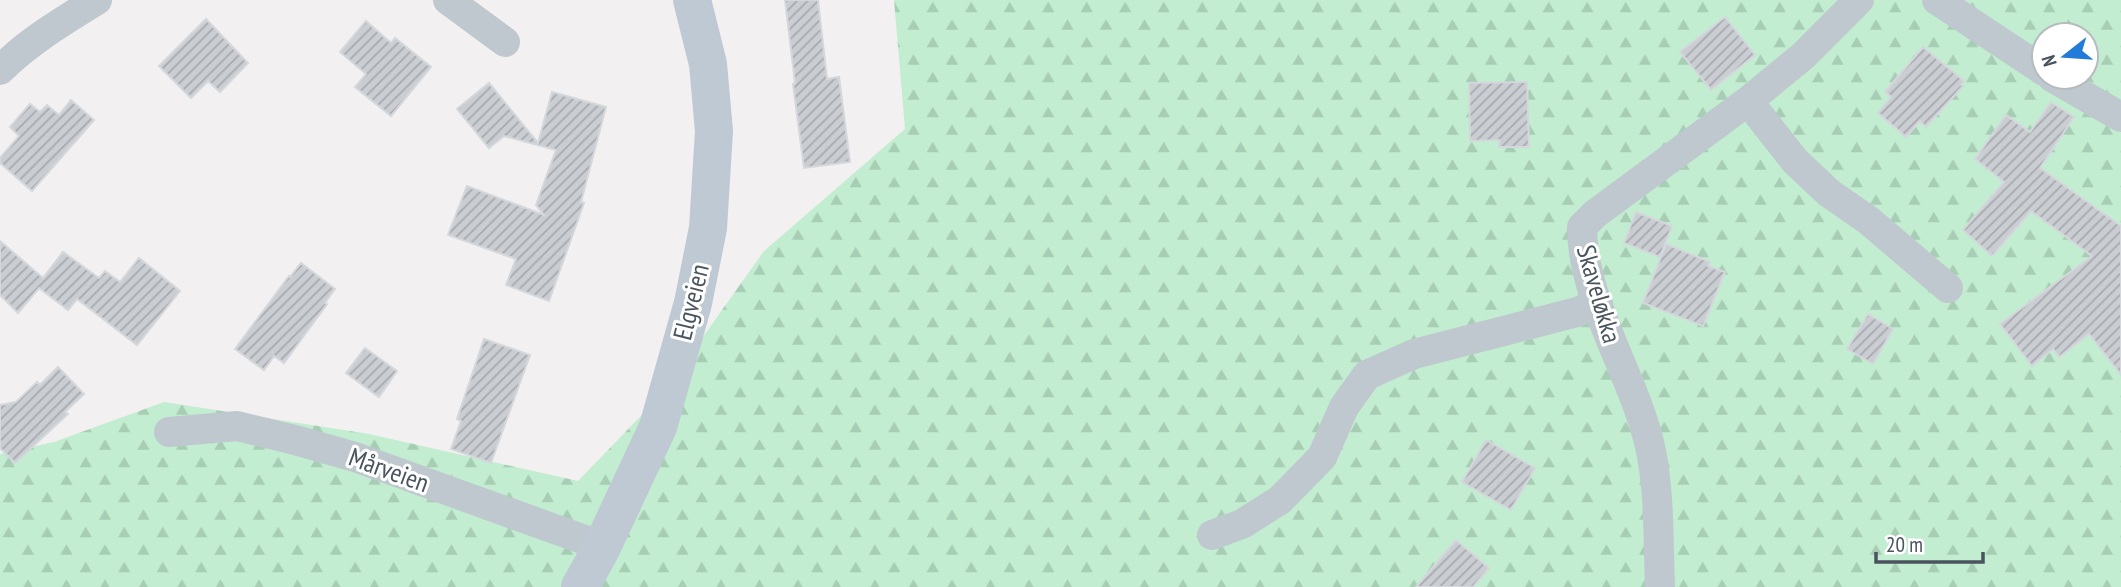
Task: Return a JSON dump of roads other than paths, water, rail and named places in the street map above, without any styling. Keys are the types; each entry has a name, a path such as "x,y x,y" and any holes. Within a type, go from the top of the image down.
{"main road":[{"name":"Elgveien","path":"580,587 601,549 658,427 692,303 708,229 714,131 708,64 692,0"}],"street":[{"path":"0,70 57,24 97,0"},
{"path":"448,0 505,42"},
{"name":"Skaveløkka","path":"1660,587 1656,496 1649,443 1585,262 1582,228 1595,214 1748,101 1803,56 1859,0"},
{"path":"1937,0 2030,62"},
{"path":"2076,91 2121,117"},
{"path":"1748,101 1795,161 1948,288"},
{"path":"1212,535 1242,524 1289,492 1322,457 1344,407 1367,375 1414,354 1577,312 1598,303"},
{"name":"Mårveien","path":"169,432 237,426 295,439 355,457 584,540 601,549"}]}
